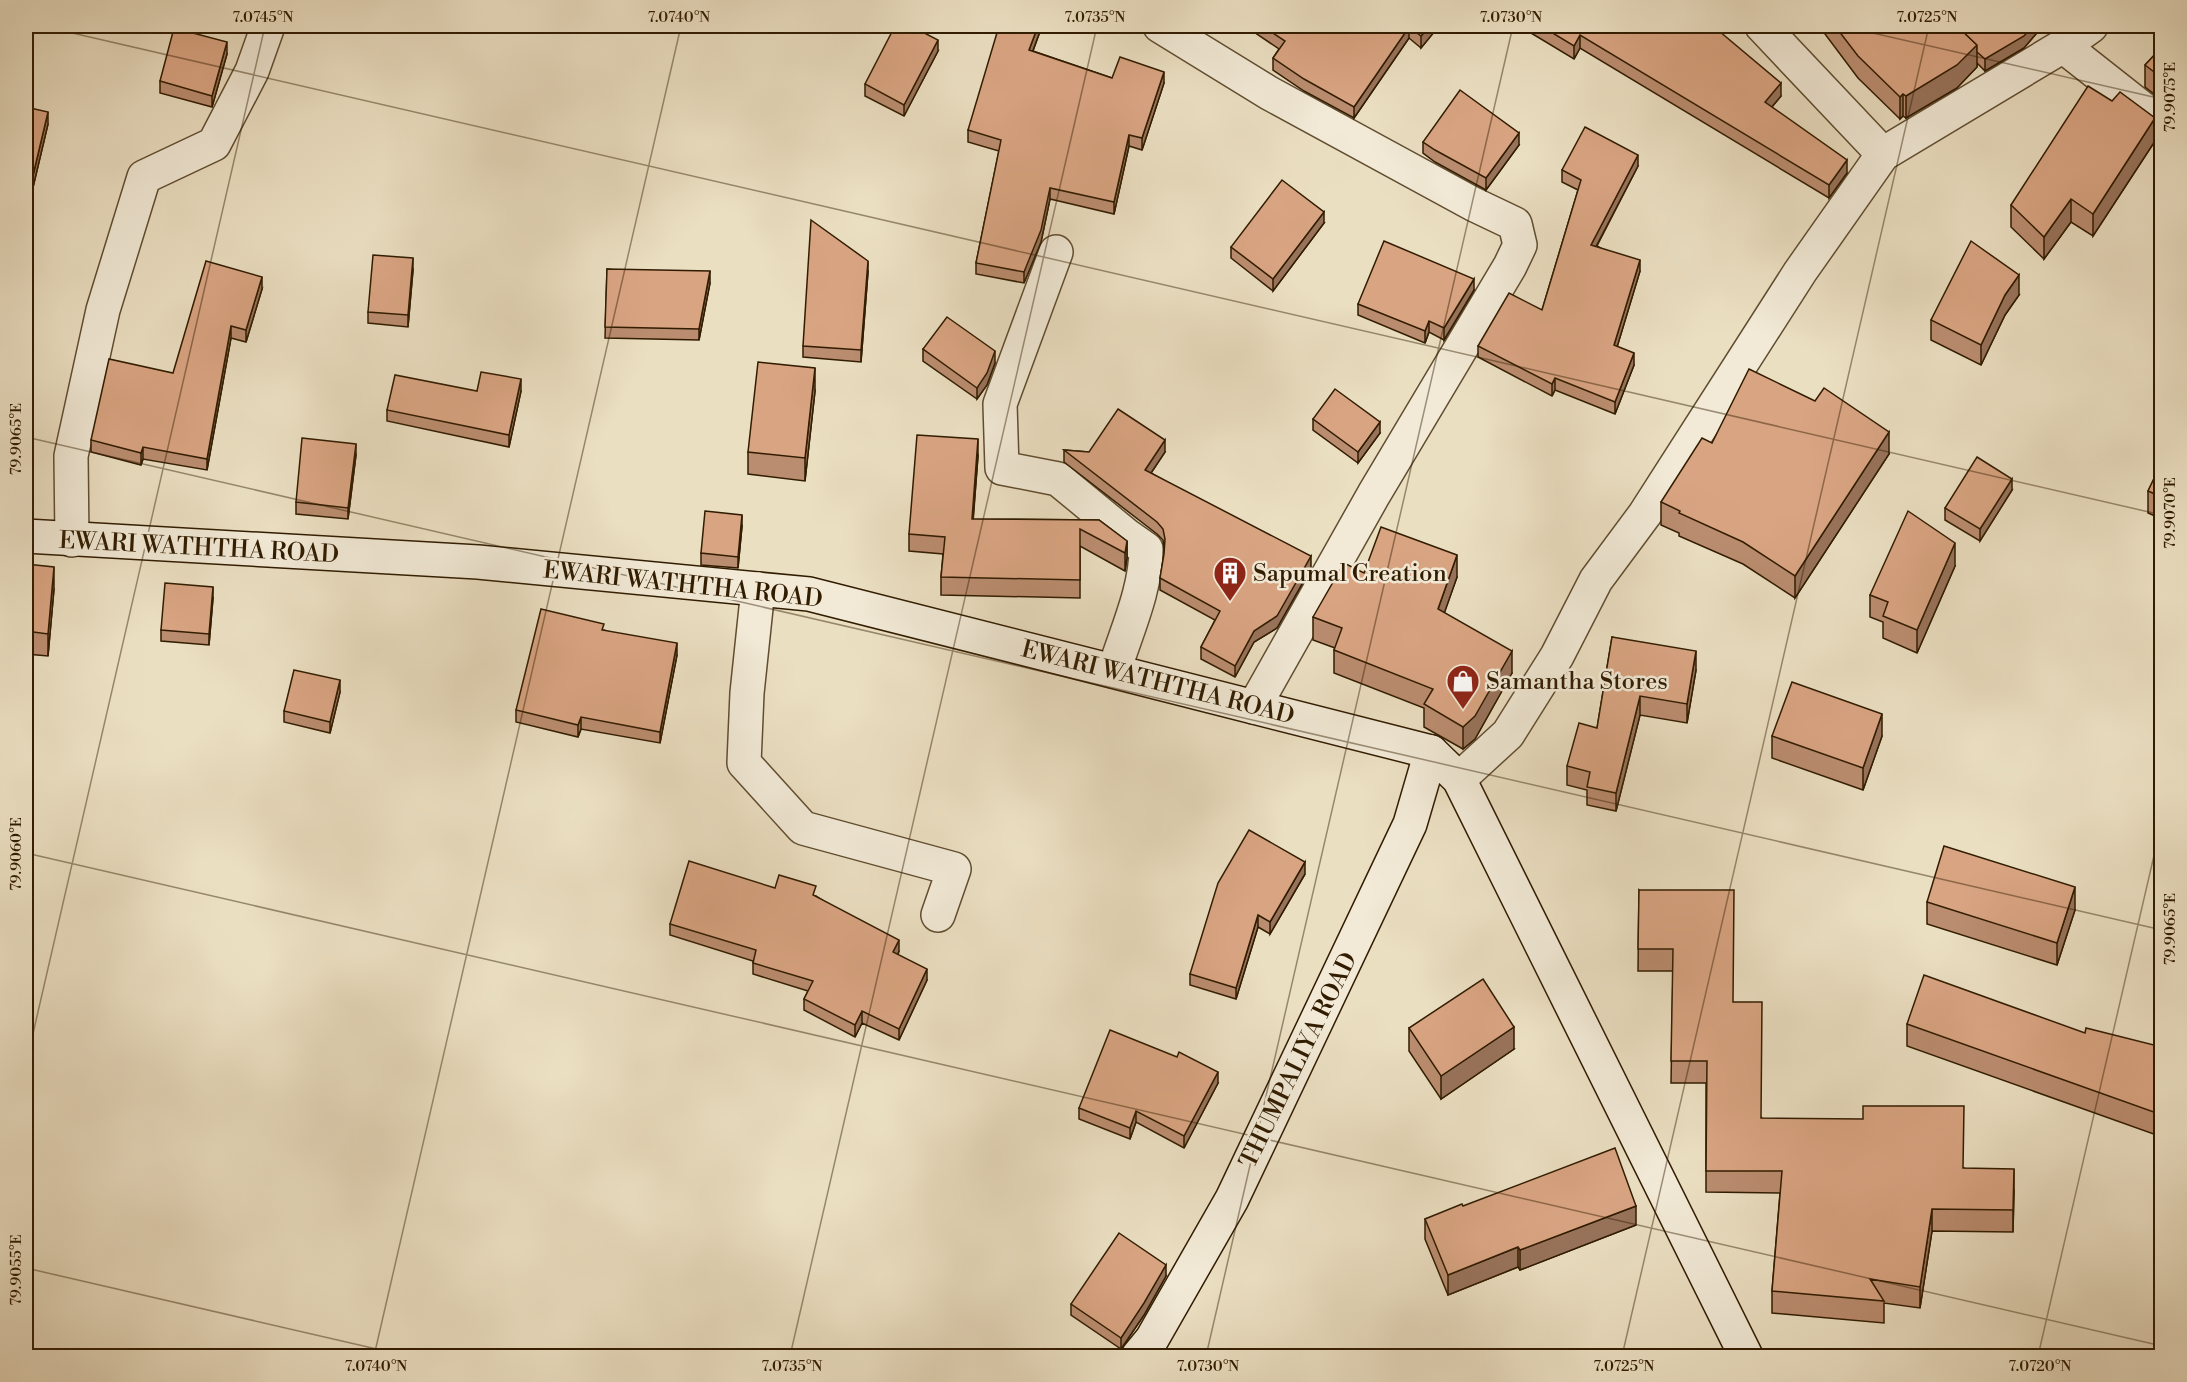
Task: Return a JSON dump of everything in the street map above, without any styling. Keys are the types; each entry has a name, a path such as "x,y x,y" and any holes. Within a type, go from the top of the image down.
{"street":[{"path":"72,540 71,456 103,310 144,177 214,144 252,71 268,26"},
{"path":"1160,26 1269,93 1473,204 1515,224 1520,245 1510,266 1374,494 1254,707"},
{"path":"1762,26 1883,154"},
{"path":"1459,779 1508,734 1557,656 1596,580 1645,514 1800,273 1883,154 2063,46 2091,26"},
{"path":"2063,46 2162,124"},
{"path":"1056,252 1000,404 1002,468 1058,479 1146,549 1146,564 1138,596 1114,671"},
{"name":"EWARI WATHTHA ROAD","path":"26,537 478,562 810,594 1431,752"},
{"path":"758,589 747,693 744,763 803,828 954,869 938,915"},
{"path":"1431,752 1459,779 1746,1356"},
{"name":"THUMPALIYA ROAD","path":"1138,1356 1152,1339 1232,1198 1410,824 1431,752"}],"building":[{"path":"895,26 911,26 938,40 904,105 865,84"},
{"path":"999,26 1038,26 1029,50 1112,78 1120,57 1164,72 1142,138 1129,135 1114,202 1050,188 1041,230 1024,272 976,263 1001,140 968,130"},
{"path":"1262,26 1430,26 1421,36 1409,27 1354,107 1304,79 1273,58 1285,41"},
{"path":"1541,26 1713,26 1781,83 1765,102 1847,160 1829,185 1580,35 1574,46"},
{"path":"1835,26 1957,26 1977,45 1957,65 1906,96 1903,94 1900,97 1858,56"},
{"path":"1957,26 2033,26 2024,36 1985,59 1977,52 1977,45"},
{"path":"174,28 227,42 212,96 160,81"},
{"path":"2162,47 2162,78 2145,65"},
{"path":"2088,86 2112,101 2120,92 2155,118 2093,214 2071,199 2044,237 2011,205"},
{"path":"1460,90 1519,133 1486,178 1423,142"},
{"path":"26,107 48,112 30,188 26,187"},
{"path":"1585,127 1638,155 1591,245 1640,260 1614,345 1634,353 1615,402 1555,378 1552,384 1478,346 1509,293 1542,310 1581,180 1562,170"},
{"path":"1282,180 1324,212 1273,279 1231,247"},
{"path":"811,220 868,261 861,350 803,346"},
{"path":"1384,241 1474,279 1444,328 1429,321 1425,331 1358,304"},
{"path":"1971,241 2019,275 2005,295 1981,345 1931,320"},
{"path":"373,255 413,258 408,315 368,312"},
{"path":"206,261 262,277 246,330 231,326 207,459 143,447 141,453 91,440 109,359 173,373"},
{"path":"607,269 710,271 699,329 605,327"},
{"path":"947,317 995,351 987,373 977,388 923,349"},
{"path":"758,362 815,368 805,458 748,452"},
{"path":"1749,369 1815,401 1824,388 1889,432 1795,576 1743,542 1679,513 1680,511 1661,502 1702,438 1712,443"},
{"path":"481,372 521,379 509,435 387,410 395,375 477,391"},
{"path":"1335,389 1380,422 1358,452 1313,419"},
{"path":"1118,409 1165,440 1145,470 1311,556 1277,616 1254,631 1235,666 1201,647 1220,611 1160,578 1165,539 1163,529 1064,450 1089,452"},
{"path":"917,435 978,439 972,519 1099,520 1127,541 1125,553 1080,529 1080,580 941,577 945,537 909,534"},
{"path":"302,438 356,444 348,508 296,502"},
{"path":"1977,457 2012,479 1980,529 1945,508"},
{"path":"2162,462 2162,497 2148,491"},
{"path":"705,511 742,515 738,557 701,553"},
{"path":"1908,511 1955,543 1917,630 1883,616 1888,602 1870,595"},
{"path":"1381,527 1457,555 1438,609 1512,651 1475,716 1463,727 1424,704 1433,689 1334,650 1342,628 1313,617 1344,563 1364,573"},
{"path":"26,564 54,567 48,634 26,631"},
{"path":"165,583 213,587 209,634 161,630"},
{"path":"541,609 604,624 602,630 677,643 660,732 581,717 578,725 516,710"},
{"path":"1612,637 1696,651 1687,704 1640,696 1616,793 1587,787 1590,772 1567,766 1579,723 1597,728"},
{"path":"294,670 340,680 330,722 284,711"},
{"path":"1792,682 1882,714 1863,768 1772,736"},
{"path":"1249,830 1305,862 1270,922 1258,915 1236,988 1190,974 1218,883"},
{"path":"1944,846 2075,887 2057,943 1927,902"},
{"path":"689,861 775,888 779,875 816,886 813,895 899,940 893,952 927,969 899,1029 862,1011 855,1025 804,999 813,981 753,963 756,950 670,924"},
{"path":"1639,890 1734,890 1733,1002 1762,1002 1761,1118 1863,1119 1863,1106 1964,1106 1963,1168 2014,1169 2013,1210 1932,1209 1920,1287 1870,1279 1884,1301 1772,1291 1782,1171 1706,1171 1707,1061 1671,1061 1673,949 1638,949"},
{"path":"1924,975 2085,1033 2086,1028 2162,1047 2162,1115 1907,1024"},
{"path":"1483,979 1514,1027 1441,1076 1409,1028"},
{"path":"1110,1030 1177,1057 1179,1052 1218,1072 1184,1136 1136,1111 1130,1128 1079,1108"},
{"path":"1615,1148 1636,1206 1520,1250 1518,1247 1448,1275 1425,1219"},
{"path":"1119,1233 1166,1265 1121,1338 1071,1304"},
{"path":"1914,1350 1919,1356 1904,1356"}],"place":[{"name":"Sapumal Creation","path":"1230,602"},
{"name":"Samantha Stores","path":"1463,710"}]}
